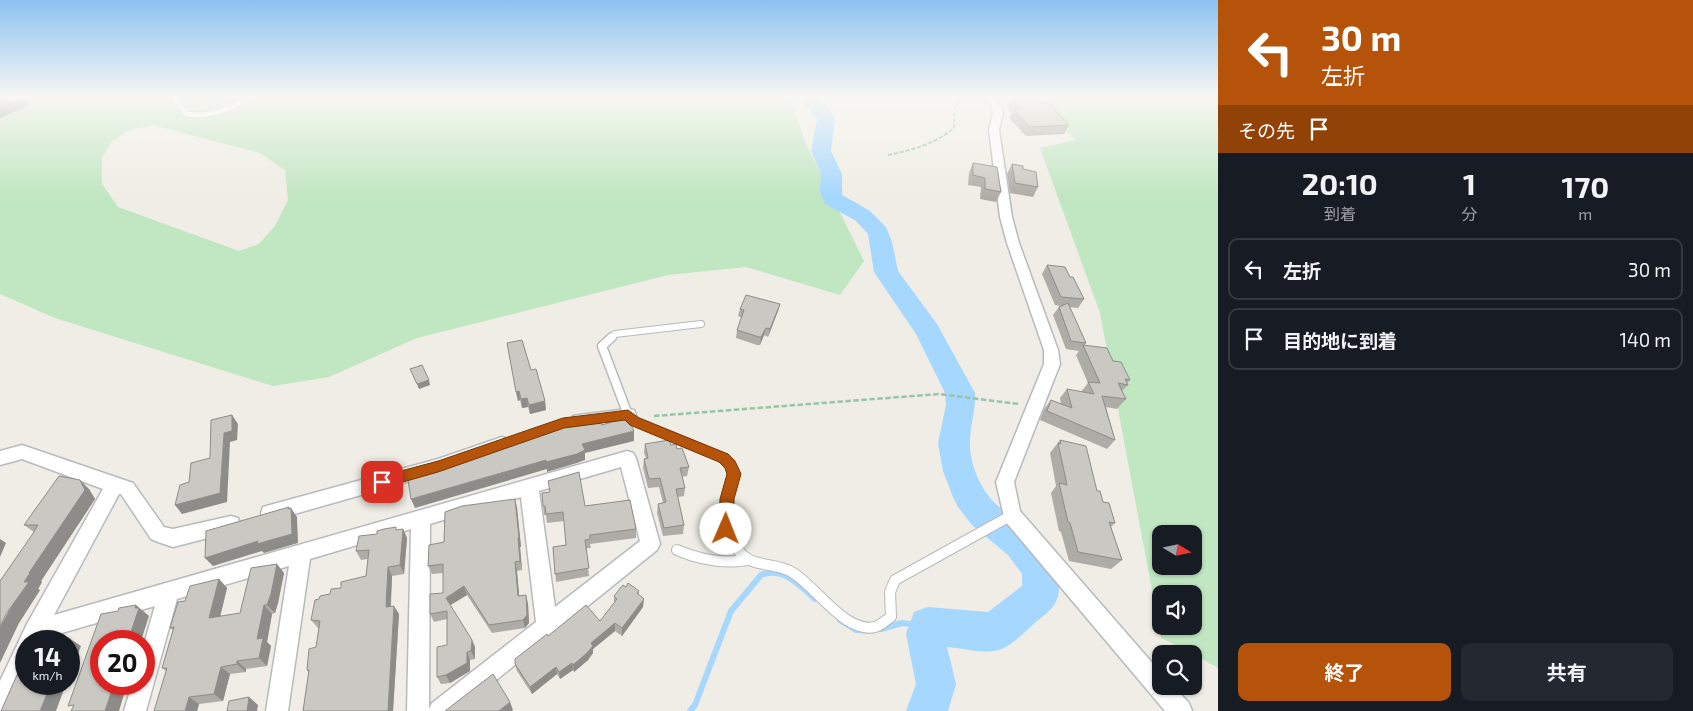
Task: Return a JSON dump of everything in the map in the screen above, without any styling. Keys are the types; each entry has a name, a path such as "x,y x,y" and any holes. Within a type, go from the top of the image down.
{"street":[{"path":"994,131 1006,217 1013,243 1051,350 1052,364 1005,482 1006,518 1181,711"},
{"path":"563,423 628,415"},
{"path":"0,458 22,452 127,488 158,533 172,538 213,529 438,466 518,438"},
{"path":"61,630 169,592 627,458 650,544 440,711"},
{"path":"36,630 114,485"},
{"path":"529,486 547,626"},
{"path":"418,711 421,518"},
{"path":"277,711 301,553"},
{"path":"155,640 169,592"},
{"path":"0,706 15,674"},
{"path":"135,711 139,695"}],"lane":[{"path":"701,324 615,334 602,346 628,415 635,422 724,458 731,465 734,474 727,499 726,529 738,550 747,560"},
{"path":"677,550 692,557 730,563 747,560 790,571 846,619 860,626 875,627 891,617 890,592 895,580 1006,518"}],"path":[{"path":"888,155 924,147 950,131"},
{"path":"628,415 637,417 940,394 954,394 1034,406"}],"green space":[{"path":"0,131 128,131 113,140 102,157 102,184 118,207 239,251 259,244 275,226 288,200 285,170 260,153 177,131 802,131 806,144 864,261 840,295 746,267 668,275 417,338 329,377 273,386 55,318 0,294"},
{"path":"1066,131 1218,131 1218,668 1202,659 1202,645 1175,645 1161,638 1160,635 1202,635 1202,585 1152,585 1152,590 1100,313 1040,148 1076,140"}],"building":[{"path":"973,163 997,167 1001,192 985,189 985,178 973,175"},
{"path":"1012,164 1023,166 1023,169 1036,172 1038,187 1015,183"},
{"path":"1047,265 1065,267 1070,277 1073,277 1084,299 1061,297"},
{"path":"746,295 780,304 770,329 766,328 761,337 737,330 744,310 740,309"},
{"path":"1068,303 1086,343 1071,341 1059,307"},
{"path":"522,340 531,370 536,369 545,401 529,405 527,398 521,399 519,391 516,392 507,343"},
{"path":"1083,345 1107,348 1113,361 1121,362 1130,380 1125,379 1128,385 1118,383 1126,399 1102,396 1115,440 1047,411 1051,400 1072,408 1067,389 1094,394 1088,382 1100,383"},
{"path":"422,365 429,380 417,384 410,369"},
{"path":"232,415 232,431 224,433 220,493 175,505 180,485 189,482 191,463 210,458 211,420"},
{"path":"597,417 602,425 627,417 634,431 582,444 585,450 577,454 546,462 546,460 411,499 407,474 409,473 422,469 422,471 483,451 496,446 496,444 564,421"},
{"path":"669,440 671,445 676,444 677,449 682,448 689,467 680,468 685,488 676,489 684,525 664,528 658,504 666,502 660,478 649,479 644,459 648,458 645,444"},
{"path":"1060,440 1086,446 1097,491 1100,491 1103,502 1109,503 1115,523 1109,522 1122,560 1078,552 1070,523 1068,522 1059,483 1067,485 1058,443 1061,444"},
{"path":"579,472 585,506 630,500 636,529 590,535 590,539 585,540 589,568 555,574 553,547 566,545 563,512 546,514 542,493 550,492 548,481"},
{"path":"59,476 80,480 85,490 29,573 24,582 29,582 6,614 0,627 0,581 38,525 24,525"},
{"path":"515,499 520,561 515,562 518,596 526,595 527,615 523,620 489,625 464,586 446,598 472,640 471,651 467,652 467,663 446,675 437,677 437,647 447,645 447,611 430,614 430,594 443,593 443,564 428,566 429,545 444,542 445,512 462,506"},
{"path":"289,507 288,509 291,508 292,534 257,544 258,541 205,558 206,531"},
{"path":"396,527 396,530 403,529 400,565 388,567 386,607 394,606 388,711 303,711 309,670 307,670 309,649 316,647 320,621 311,620 315,600 319,599 320,596 330,594 331,589 341,588 341,582 366,576 369,550 356,551 359,536 377,534 377,531"},
{"path":"277,564 271,594 267,605 264,605 257,639 263,638 259,658 237,661 237,664 221,667 214,694 189,697 185,711 154,711 167,668 162,668 174,627 170,628 178,602 185,601 190,586 219,579 209,618 240,613 251,568"},
{"path":"628,583 639,591 637,593 644,599 622,628 615,623 591,643 593,646 573,665 572,663 559,672 556,667 530,687 515,664 515,659 547,634 548,636 586,605 600,621 617,599 614,596 623,585 626,587"},
{"path":"136,605 135,608 139,608 132,630 95,630 101,614 118,611 119,608"},
{"path":"90,645 90,695 110,695 105,711 71,711 74,705 68,706 72,695 80,695 80,673"},
{"path":"493,674 510,702 499,711 445,711"},
{"path":"15,680 15,695 47,695 40,711 1,711"},
{"path":"249,697 247,711 227,711 229,701"}],"waterway":[{"path":"825,131 821,151 831,174 832,185 830,192 833,199 855,211 875,227 881,242 882,260 886,272 928,331 960,393 961,405 954,443 959,471 970,497 984,514 1020,544 1040,568 1041,594 994,632 928,626 925,634 936,684 927,711"},
{"path":"690,711 695,705 731,611 761,575 769,573 784,575 797,583 815,599"},
{"path":"840,620 856,630 873,631"},
{"path":"881,629 902,623 928,626"}],"route":[{"path":"382,482 438,466 563,423 628,415 635,422 724,458 731,465 734,474 727,499 726,529"}]}
